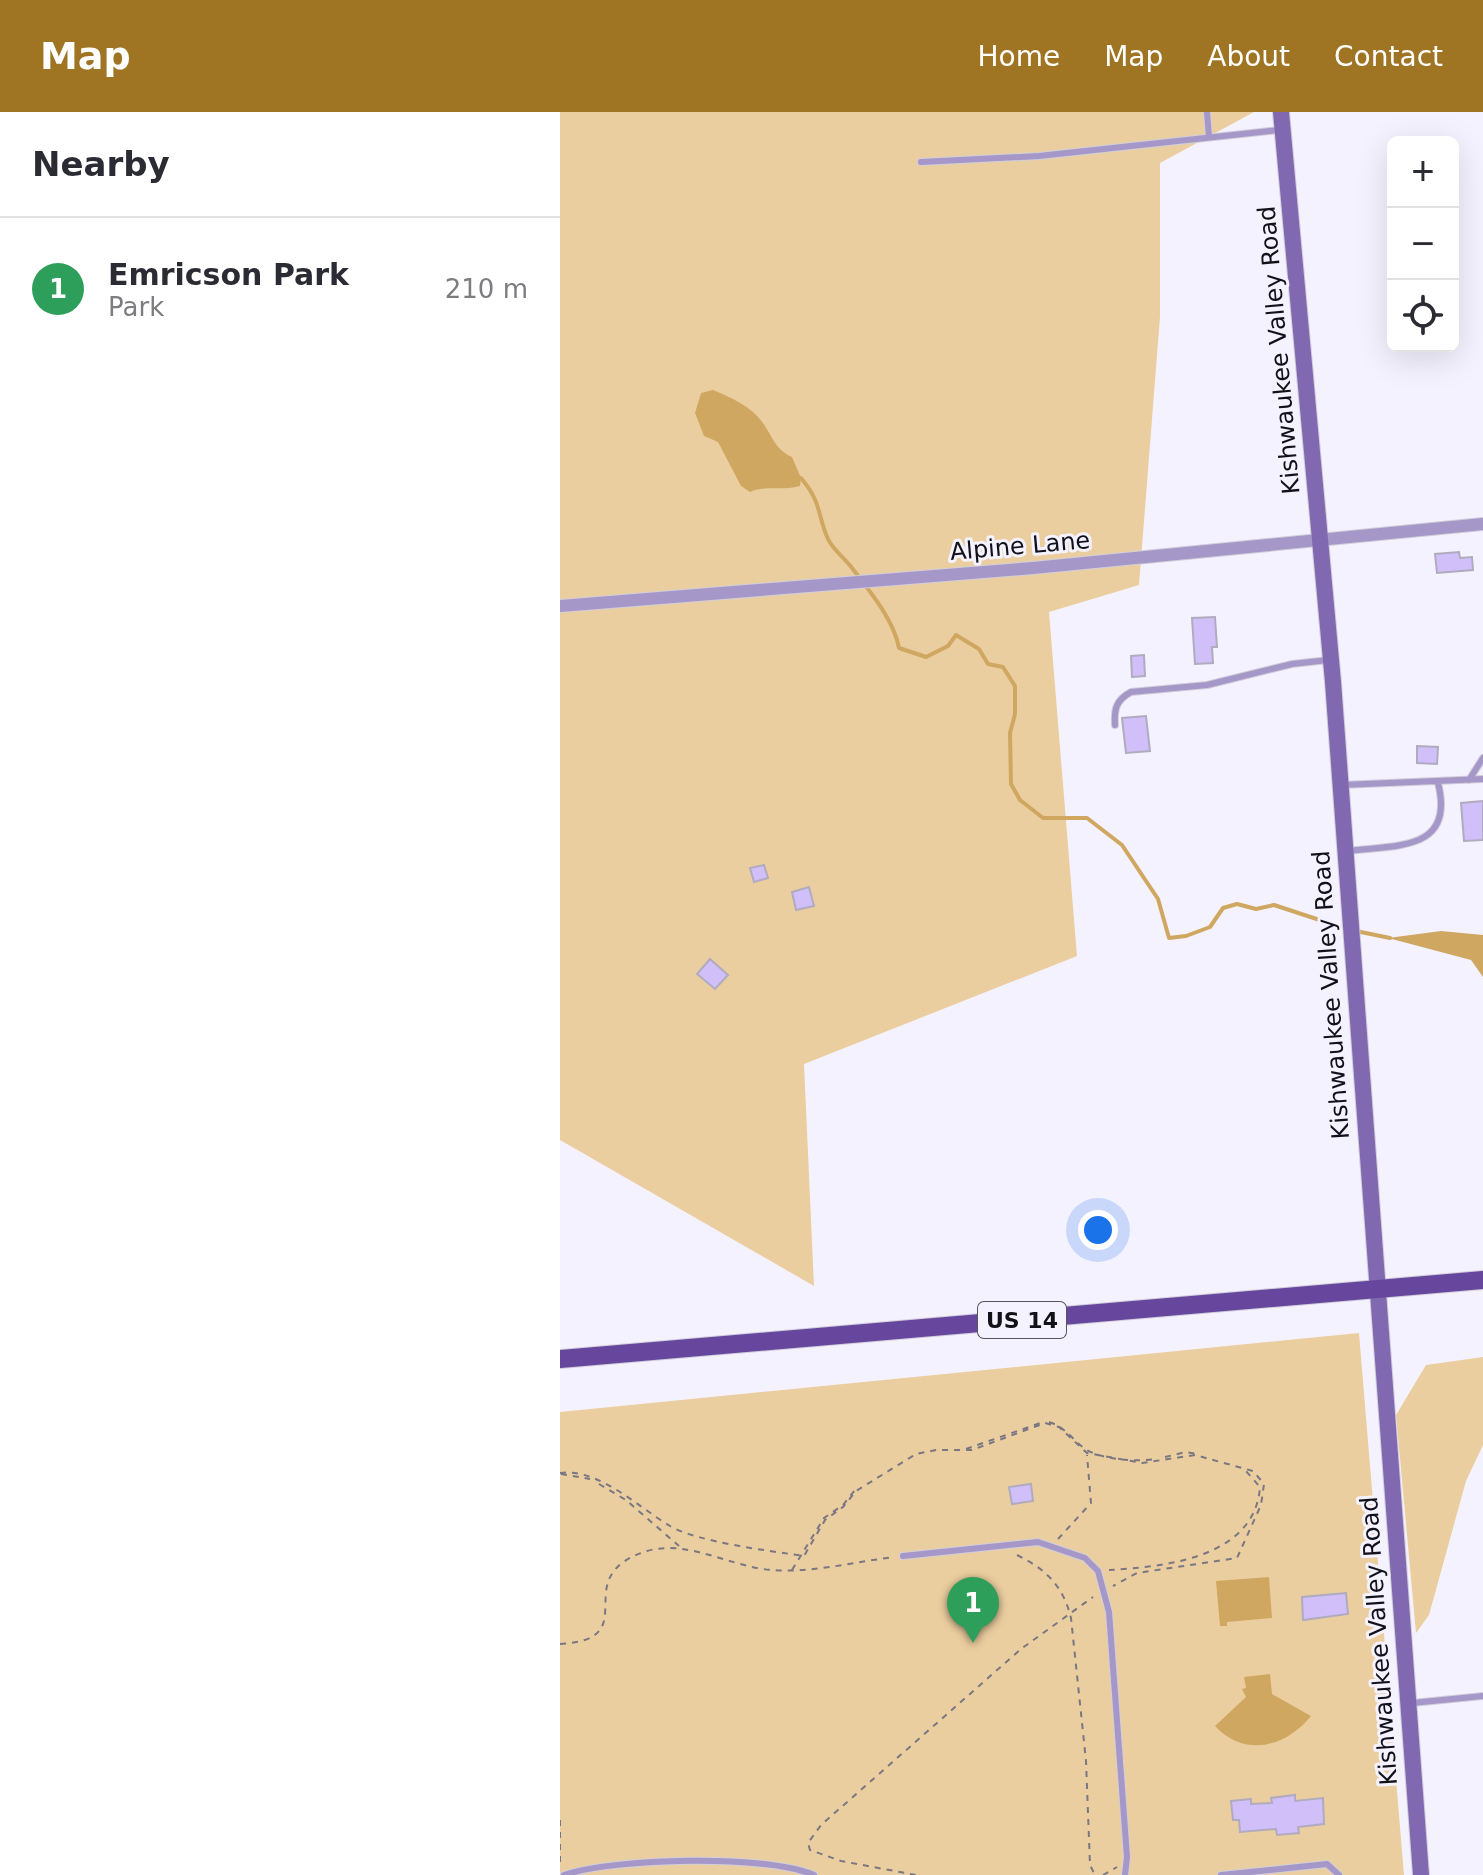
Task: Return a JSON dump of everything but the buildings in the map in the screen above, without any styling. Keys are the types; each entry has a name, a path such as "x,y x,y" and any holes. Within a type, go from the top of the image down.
{"main road":[{"name":"US 14","path":"560,1359 1483,1280"}],"street":[{"name":"Kishwaukee Valley Road","path":"1281,112 1341,785 1421,1875"},
{"name":"Alpine Lane","path":"560,606 1033,568 1321,537 1483,524"}],"lane":[{"path":"1207,112 1209,137"},
{"path":"921,162 1039,156 1283,130"},
{"path":"1115,725 1114,710 1120,698 1131,692 1207,685 1292,664 1331,660"},
{"path":"1469,780 1483,758"},
{"path":"1341,785 1483,779"},
{"path":"1345,852 1424,839 1440,823 1443,809 1438,783"},
{"path":"903,1556 1038,1542 1085,1558 1098,1571 1105,1590 1125,1875"},
{"path":"1408,1703 1483,1696"},
{"path":"564,1875 612,1864 762,1862 795,1867 814,1875"},
{"path":"1221,1875 1327,1864 1339,1875"}],"path":[{"path":"792,1570 824,1518 843,1505 854,1490 916,1453 971,1448 1046,1421 1060,1425 1087,1451 1142,1461 1194,1452 1253,1471 1264,1484 1261,1505 1237,1558 1137,1573 1070,1612 1021,1649 870,1781 821,1825 808,1843 810,1850 841,1861 916,1875"},
{"path":"1052,1546 1091,1503 1087,1451"},
{"path":"1098,1571 1177,1564 1213,1550 1246,1525 1259,1504 1260,1487 1251,1474 1239,1466"},
{"path":"560,1473 580,1473 673,1529 801,1556"},
{"path":"560,1473 594,1481 626,1500 681,1548"},
{"path":"1001,1546 1042,1568 1065,1596 1070,1612 1086,1761 1090,1865 1095,1875"},
{"path":"560,1644 584,1642 603,1629 604,1590 615,1568 643,1552 665,1547 681,1548 737,1564 792,1570 903,1556"},
{"path":"560,1820 560,1862"},
{"path":"1103,1875 1112,1867 1126,1865"}],"shaded area":[{"path":"560,112 1254,112 1160,163 1160,317 1139,585 1049,612 1077,956 804,1064 814,1286 560,1140"},
{"path":"713,390 741,403 758,417 778,447 792,457 801,478 800,486 750,492 741,486 718,442 704,436 695,413 701,393"},
{"path":"1441,931 1483,935 1483,977 1471,960 1388,938"},
{"path":"1359,1333 1404,1875 560,1875 560,1412"},
{"path":"1483,1357 1483,1445 1466,1481 1429,1615 1416,1633 1396,1415 1426,1365"},
{"path":"1269,1577 1272,1618 1227,1622 1227,1626 1220,1626 1216,1581"},
{"path":"1270,1674 1272,1694 1311,1716 1301,1727 1278,1741 1252,1745 1227,1736 1215,1726 1246,1697 1242,1689 1246,1688 1244,1677"}],"waterway":[{"path":"801,478 816,502 830,543 880,606 899,648 926,657 948,646 956,635 979,649 988,664 1003,667 1015,686 1015,714 1010,733 1011,784 1020,800 1043,818 1087,818 1122,845 1158,899 1169,938 1186,936 1210,927 1223,908 1237,904 1256,909 1274,905 1347,929"},
{"path":"1356,931 1390,938"}],"place":[{"name":"Emricson Park","path":"973,1643"}]}
